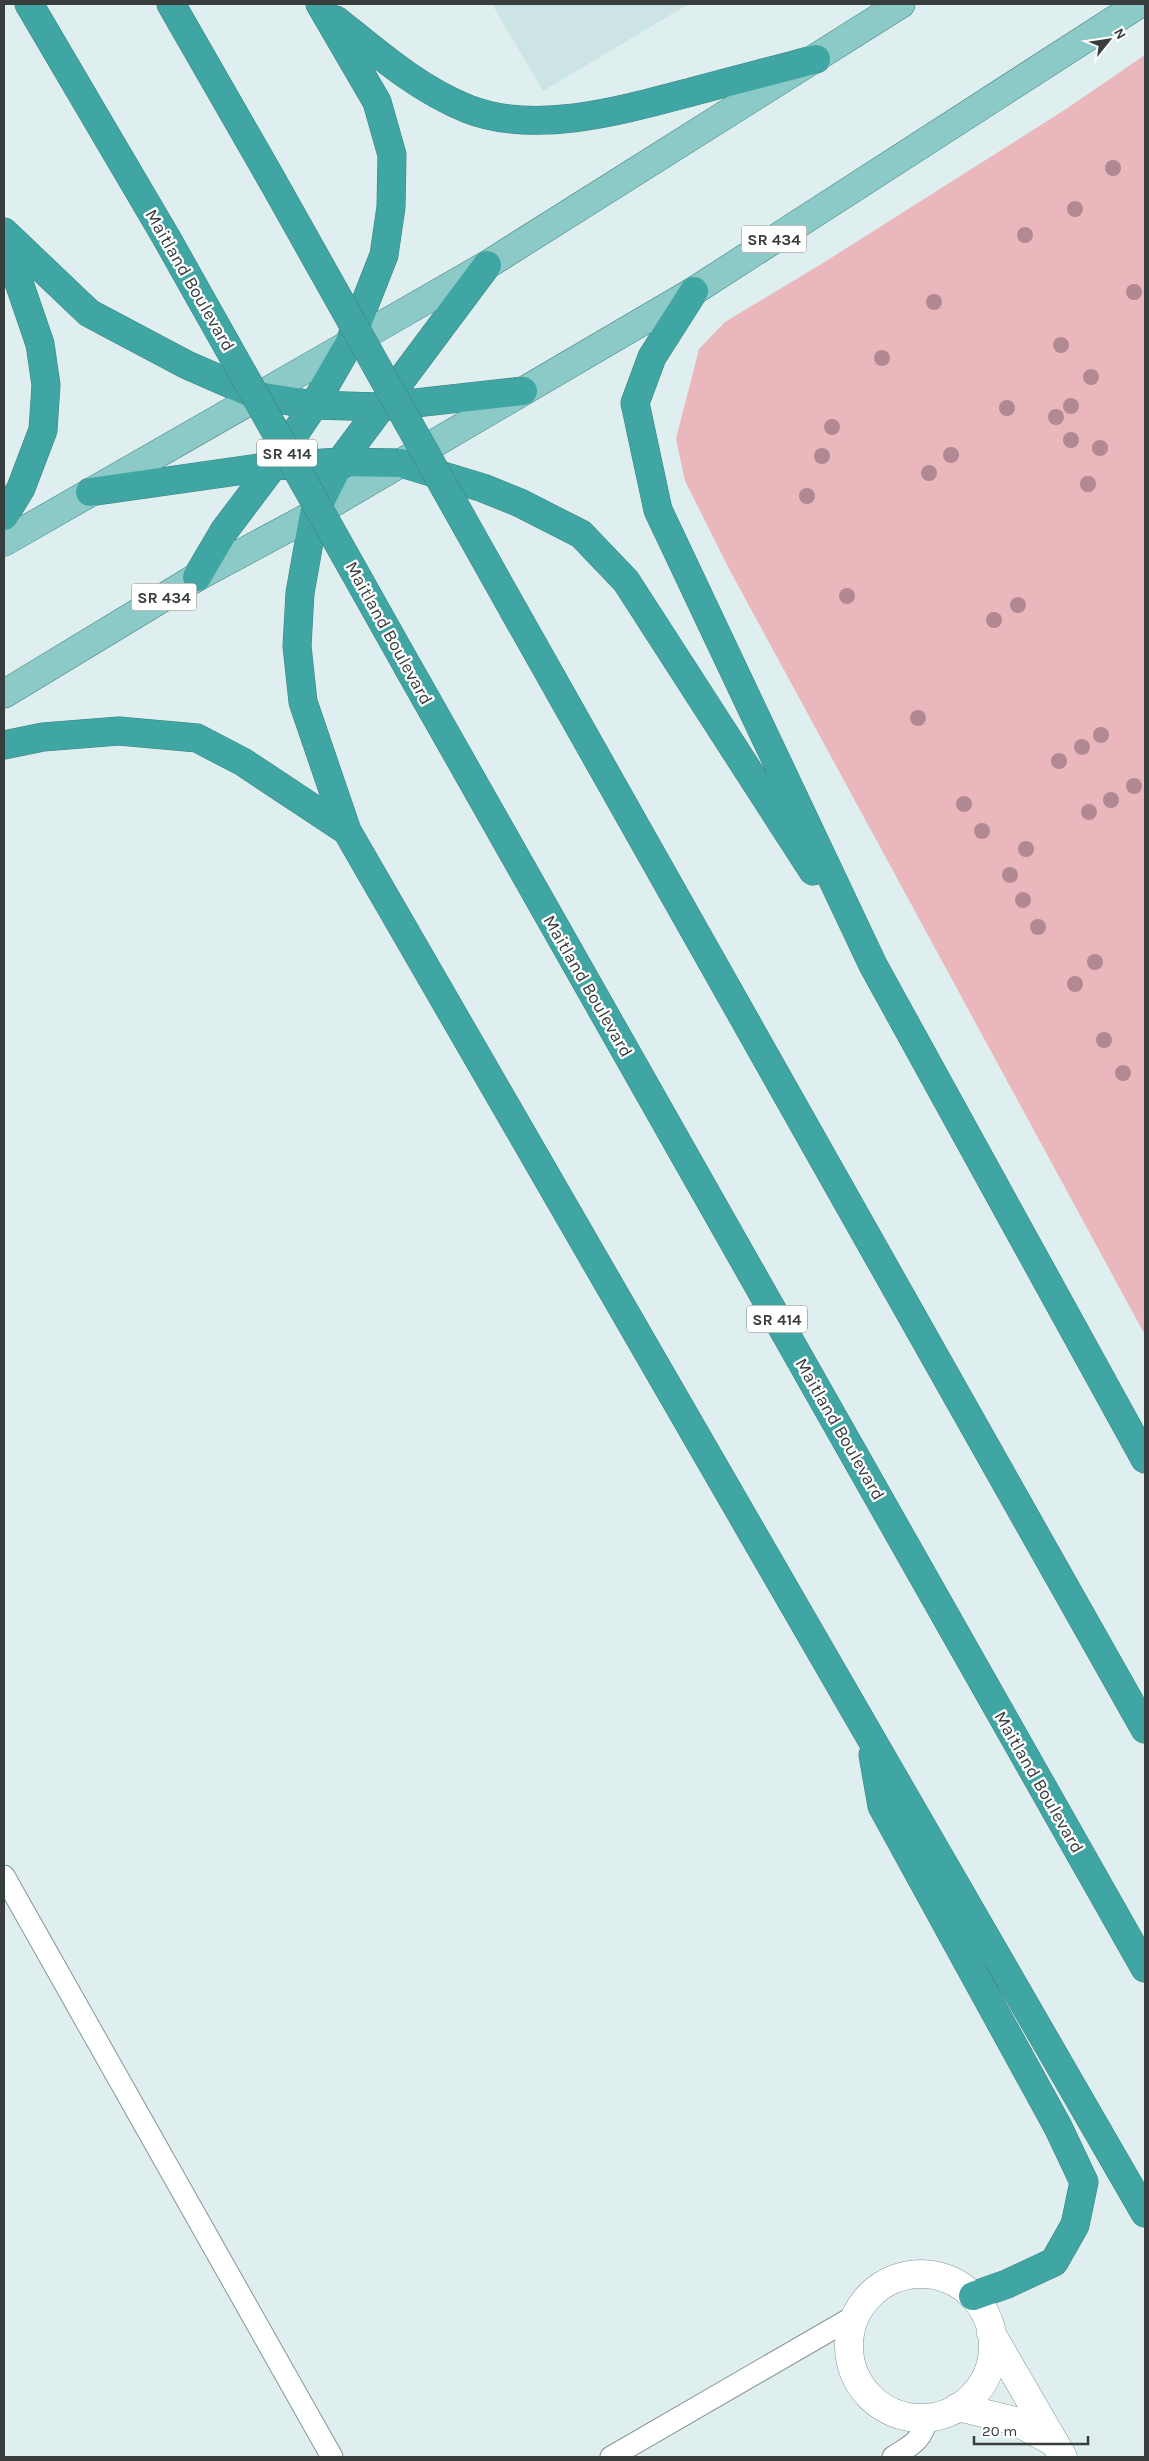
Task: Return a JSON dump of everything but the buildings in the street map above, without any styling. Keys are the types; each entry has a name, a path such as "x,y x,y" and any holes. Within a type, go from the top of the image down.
{"highway":[{"name":"Maitland Boulevard","path":"30,4 166,237 1145,1968"},
{"path":"171,4 1145,1729"},
{"path":"322,7 403,74 468,109 507,118 546,120 578,118 646,104 816,59"},
{"path":"197,577 224,531 273,466 314,405 349,344 384,255 391,207 392,155 377,102 322,7"},
{"path":"4,232 89,313 187,365 258,396 314,405 380,407 523,391"},
{"path":"4,240 40,344 46,385 43,430 21,488 4,516"},
{"path":"486,265 340,462 314,514 300,593 297,646 303,702 347,831 1145,2213"},
{"path":"694,291 652,357 635,402 658,510 873,965 1145,1458"},
{"path":"90,492 273,466 340,462 401,462 483,488 520,503 581,534 626,581 873,965"},
{"path":"4,745 43,738 119,731 197,738 243,762 347,831"},
{"path":"870,1736 882,1806 1058,2127 1084,2182 1075,2225 1054,2262 1007,2284 973,2296"}],"main road":[{"path":"4,542 486,265 901,4"},
{"name":"SR 434","path":"10,690 197,577 314,514 694,291 1139,4"}],"street":[{"path":"908,2275 932,2275 954,2282 973,2296 986,2316 990,2331 991,2363 982,2385 966,2403 945,2414 928,2418 899,2414 877,2403 861,2386 851,2364 849,2341 853,2317 867,2298 885,2283 908,2275"},
{"path":"990,2331 1059,2450"},
{"path":"958,2407 1015,2421 1059,2450"}],"lane":[{"path":"4,1876 332,2457"},
{"path":"611,2457 853,2317"},
{"path":"892,2457 918,2450 928,2418"}],"shaded area":[{"path":"492,4 689,4 543,91"},
{"path":"1145,55 1145,1335 727,565 685,481 676,439 699,349 725,322 823,263 1066,109"}]}
